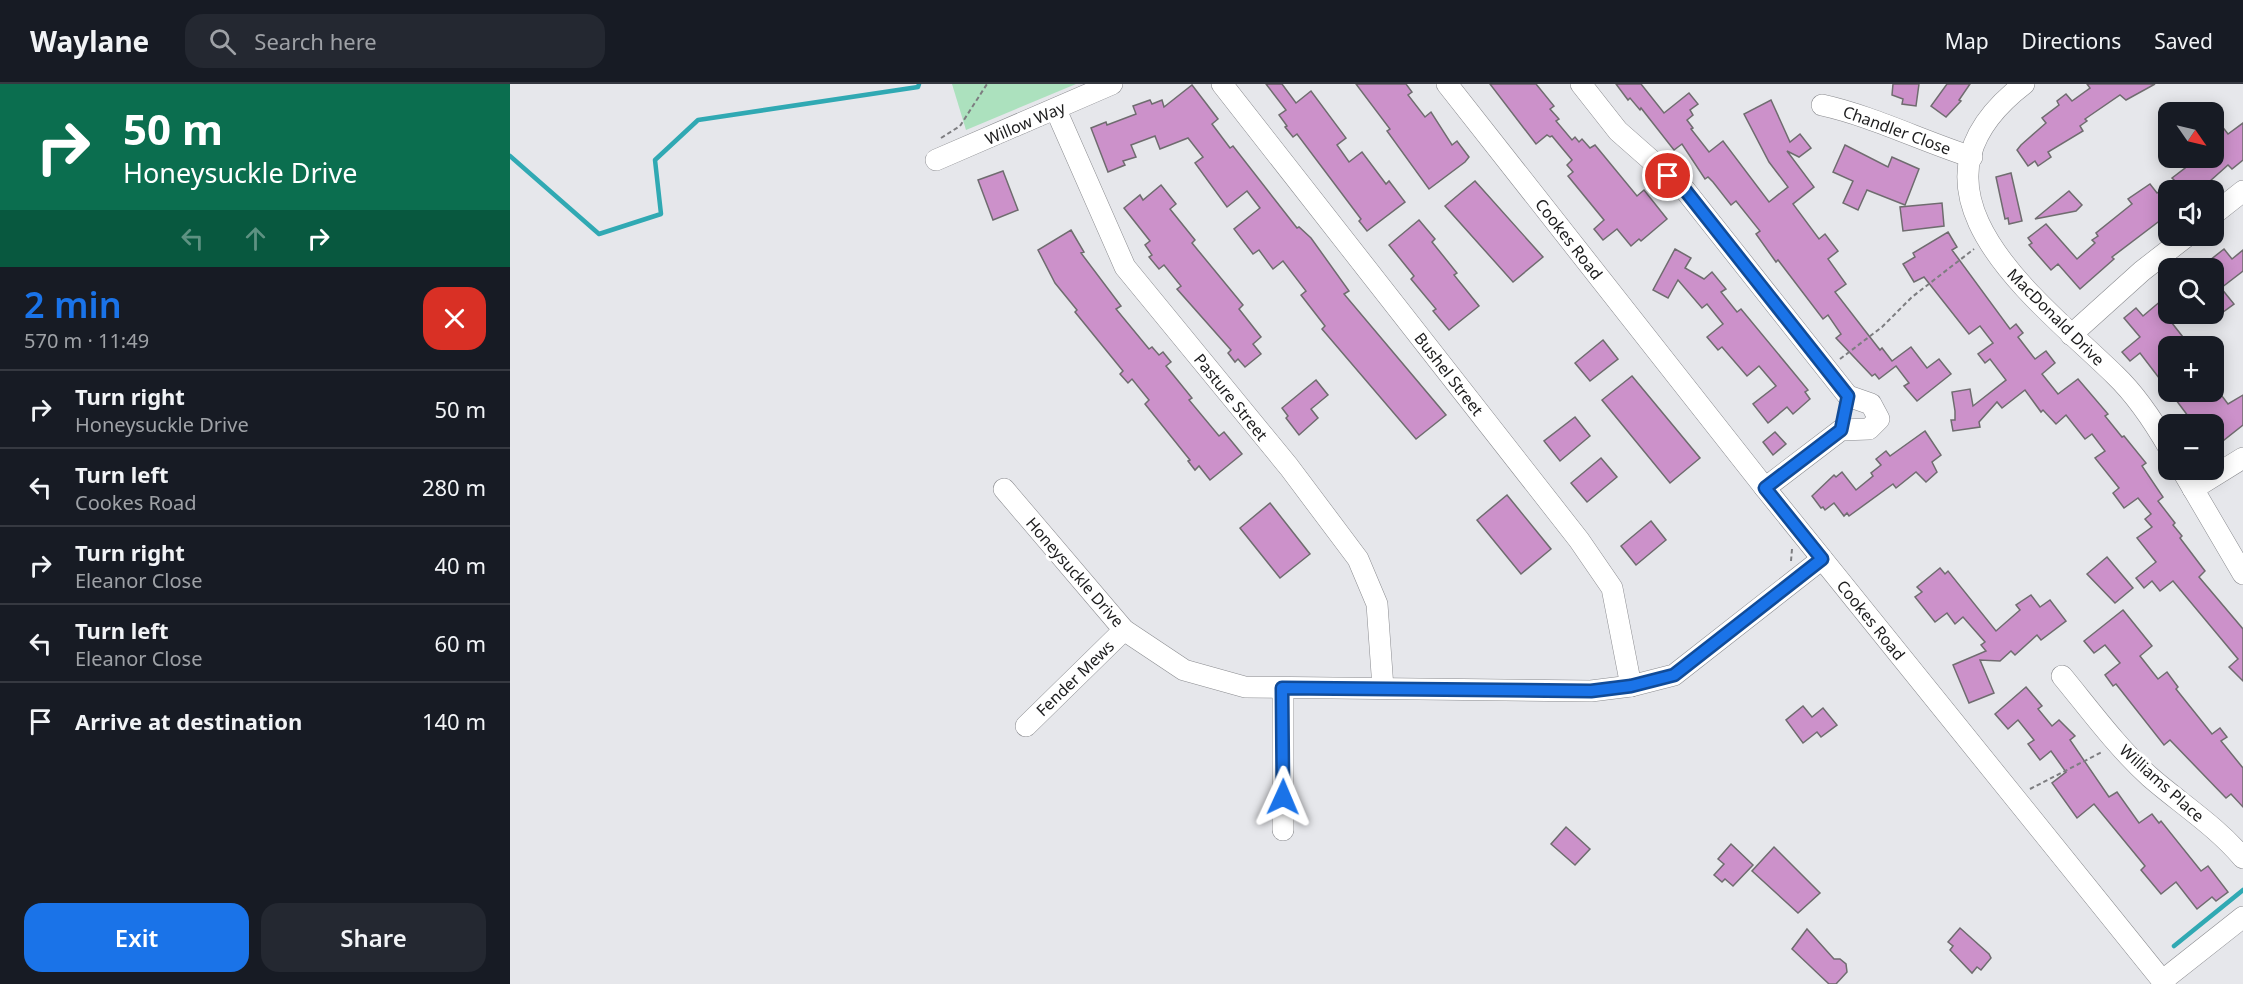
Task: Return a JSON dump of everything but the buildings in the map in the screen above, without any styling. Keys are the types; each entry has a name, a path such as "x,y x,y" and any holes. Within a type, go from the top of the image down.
{"street":[{"name":"Willow Way","path":"936,151 1056,110 1112,84"},
{"name":"Bushel Street","path":"1222,84 1579,540 1612,588 1631,686"},
{"name":"Cookes Road","path":"1447,84 1765,488 2163,983"},
{"path":"1581,84 1618,131 1685,190 1848,396 1871,404 1878,419 1869,429 1841,430 1765,488"},
{"name":"MacDonald Drive","path":"2025,84 1994,110 1981,131 1971,157 1969,182 1973,207 1983,236 2004,266 2036,302 2117,376 2158,430"},
{"name":"Chandler Close","path":"1822,105 1853,113 1903,134 1971,157"},
{"name":"Pasture Street","path":"1056,110 1125,267 1289,466 1358,559 1377,604 1383,688"},
{"path":"2224,206 2243,192"},
{"path":"2072,335 2175,246"},
{"path":"1841,430 1848,396"},
{"path":"2193,489 2243,458"},
{"path":"2188,480 2243,574"},
{"name":"Honeysuckle Drive","path":"1004,489 1124,630 1184,670 1245,687 1591,691 1631,686 1674,675 1822,559"},
{"name":"Fender Mews","path":"1026,726 1124,630"},
{"name":"Williams Place","path":"2062,676 2123,751 2150,777 2215,829 2243,858"},
{"path":"1282,688 1282,830"},
{"path":"2163,983 2243,917"}],"path":[{"path":"936,151 960,126 987,84"},
{"path":"1833,364 1882,327 1912,297 1978,246"},
{"path":"2024,781 2030,790 2103,751"}],"green space":[{"path":"952,84 1076,84 966,130"}],"waterway":[{"path":"510,156 599,234 661,214 655,160 698,120 918,87 919,84"},
{"path":"2174,946 2243,890"}],"route":[{"path":"1283,797 1282,688 1591,691 1631,686 1674,675 1822,559 1765,488 1841,430 1848,396 1685,190 1668,176"}]}
